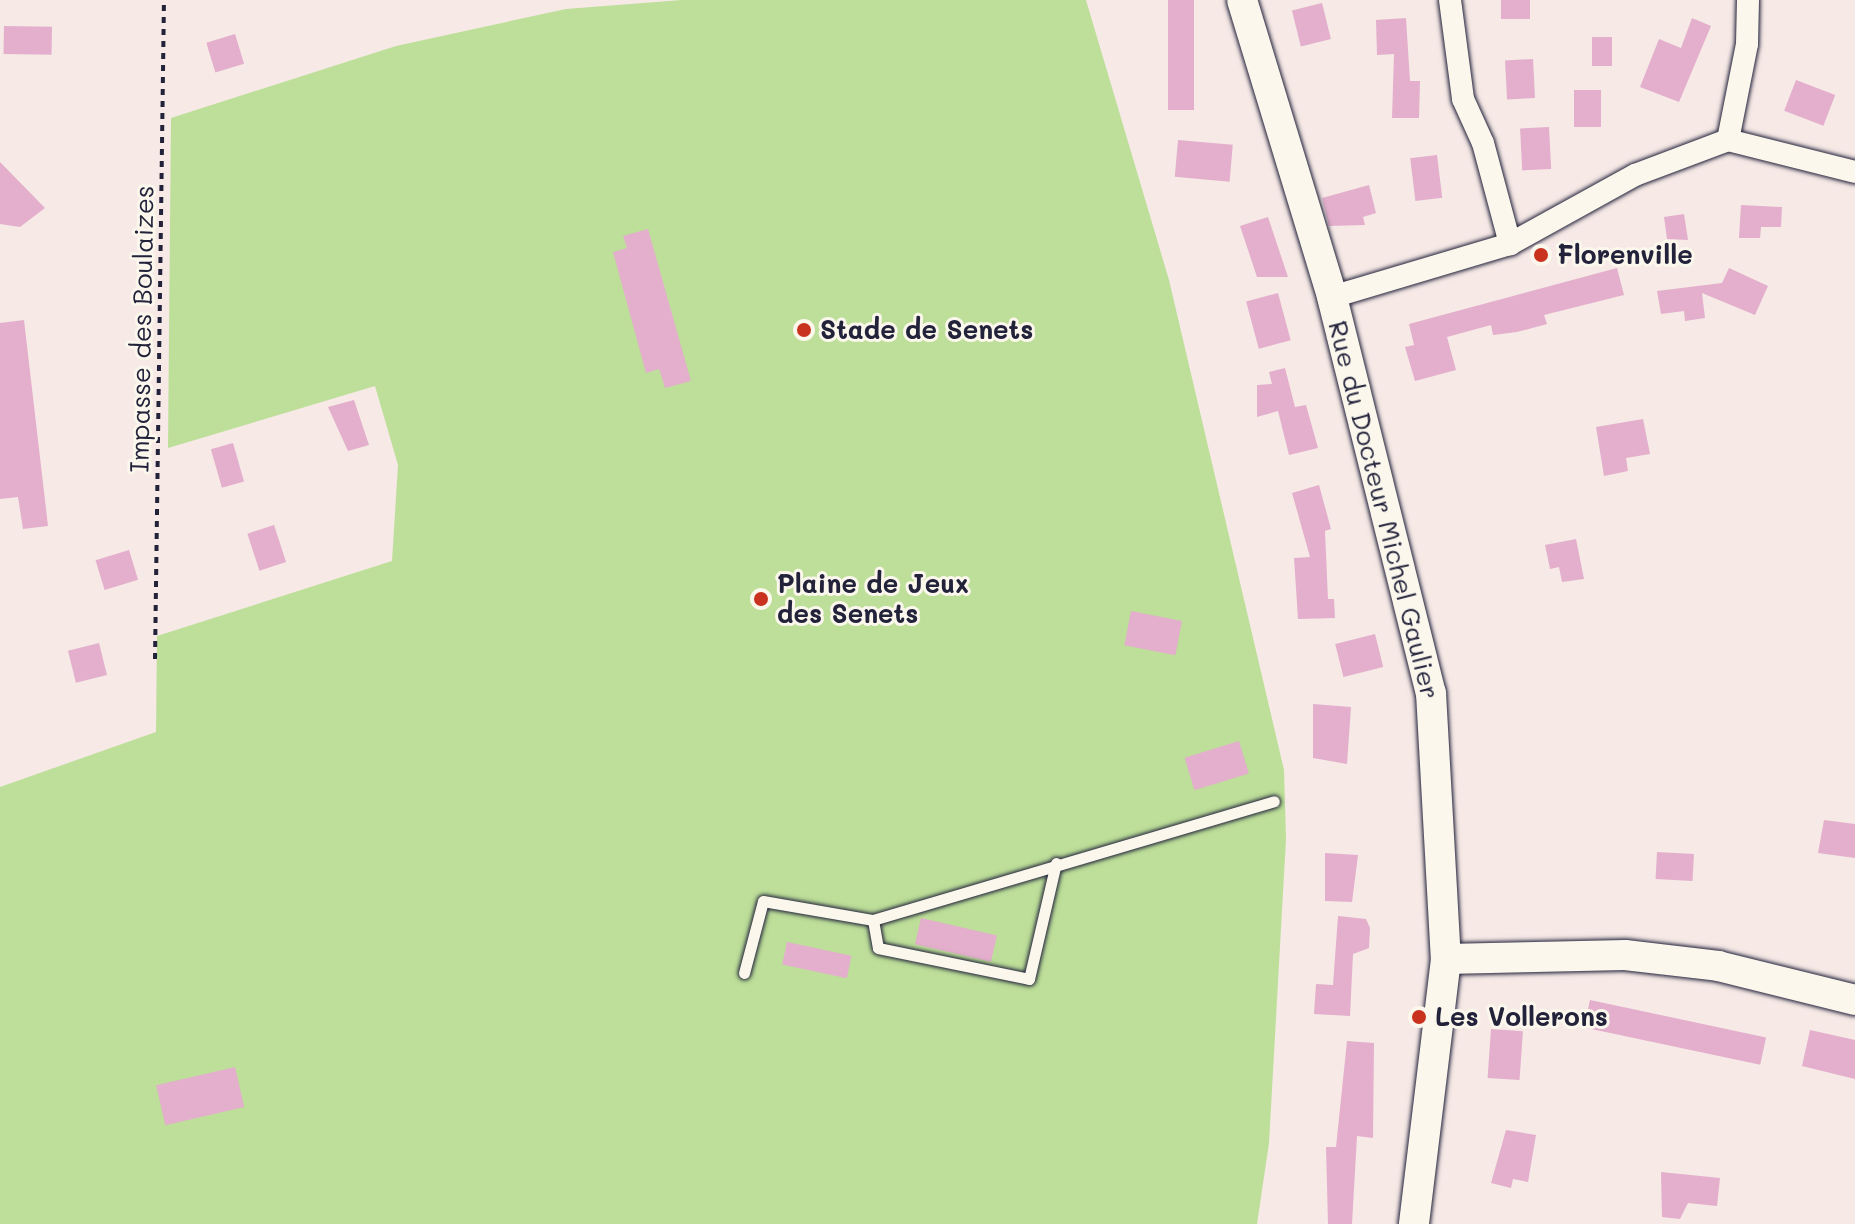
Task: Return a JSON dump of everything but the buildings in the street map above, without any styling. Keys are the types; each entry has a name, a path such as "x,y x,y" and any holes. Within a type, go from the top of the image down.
{"street":[{"name":"Rue du Docteur Michel Gaulier","path":"1242,0 1332,297 1431,693 1446,959 1414,1224"},
{"path":"1450,0 1463,99 1483,143 1510,244"},
{"path":"1728,140 1747,44 1748,0"},
{"path":"1332,297 1510,244 1635,175 1728,140 1855,172"},
{"path":"1446,959 1625,955 1718,966 1855,1000"}],"lane":[{"path":"744,973 763,901 873,920 1056,863 1274,801"},
{"path":"873,920 878,948 1029,979 1056,863"}],"path":[{"name":"Impasse des Boulaizes","path":"155,659 164,0"}],"green space":[{"name":"Plaine de Jeux des Senets","path":"682,0 1086,0 1169,280 1284,770 1286,839 1269,1143 1257,1224 0,1224 0,787 156,732 157,636 392,561 398,465 375,386 168,448 171,118 396,46 566,9"}],"place":[{"name":"Florenville","path":"1541,255"},
{"name":"Stade de Senets","path":"804,330"},
{"name":"Plaine de Jeux des Senets","path":"761,599"},
{"name":"Les Vollerons","path":"1419,1017"}]}
